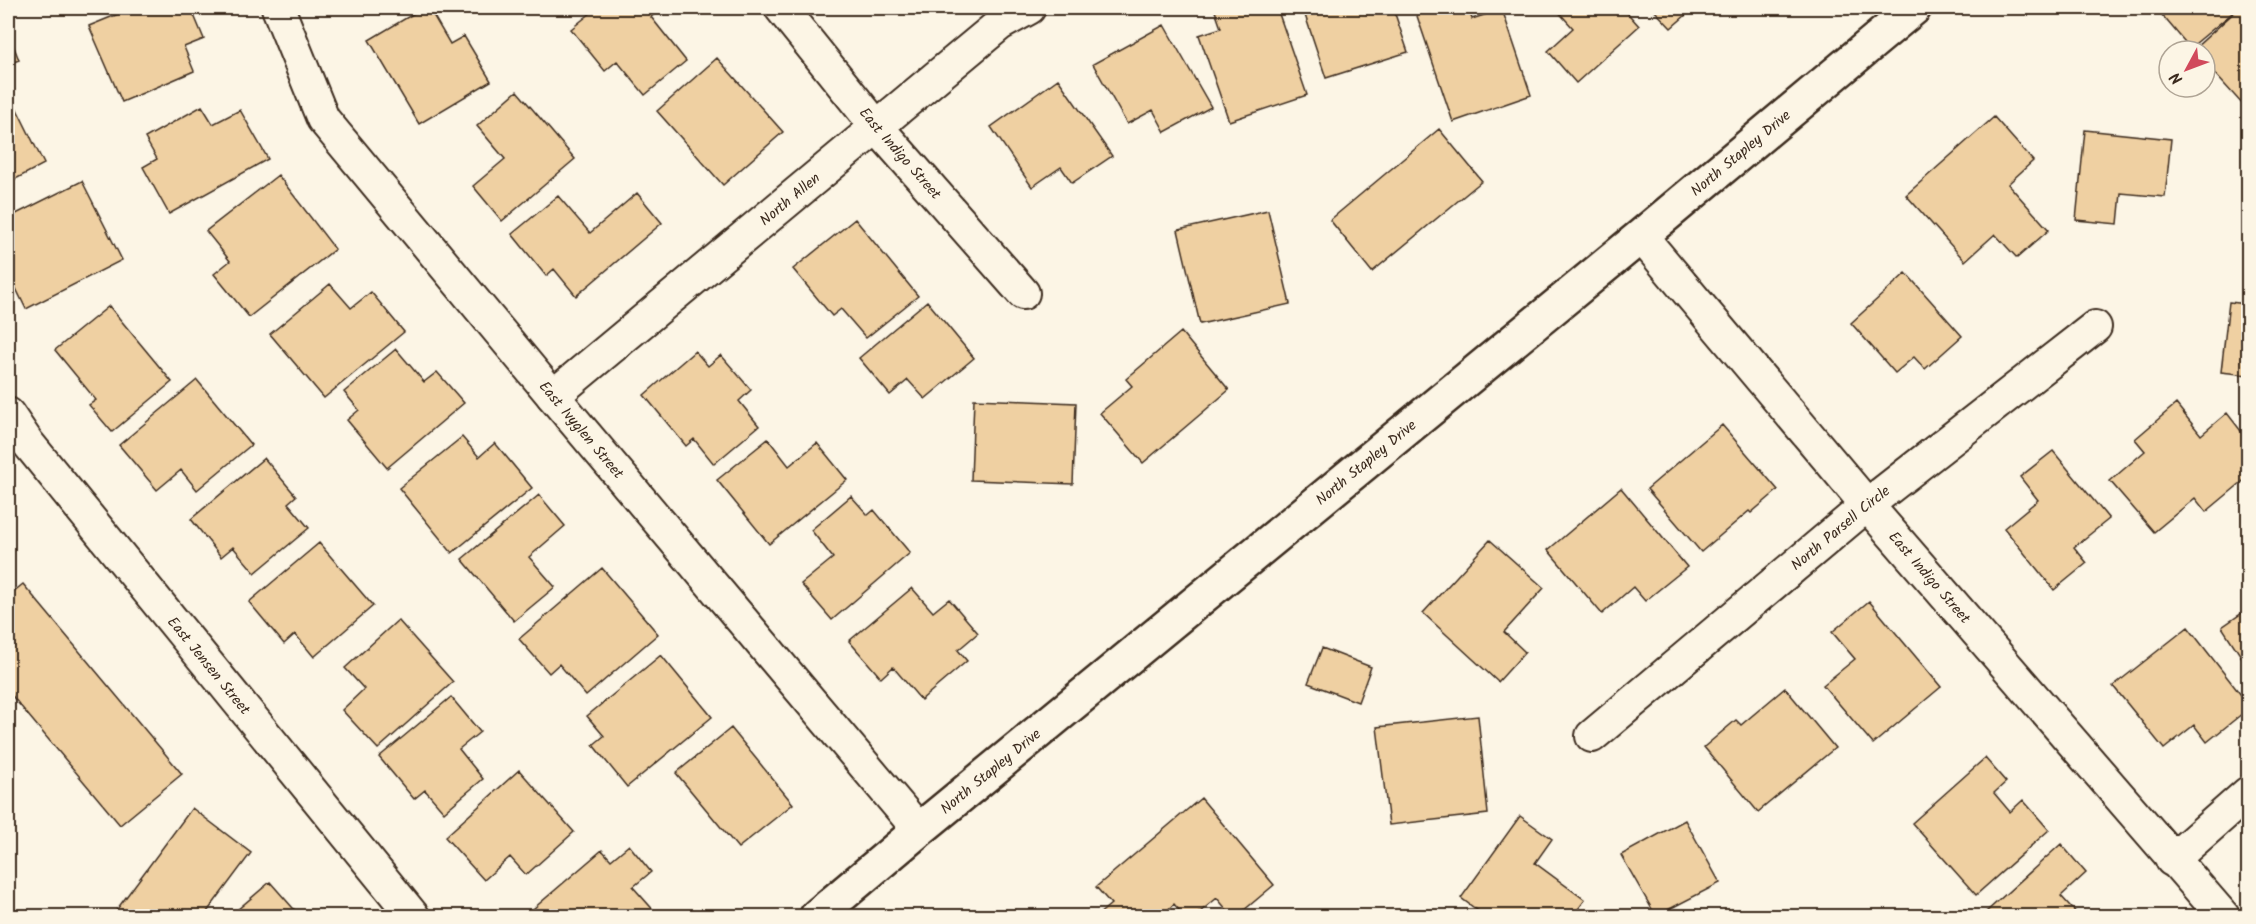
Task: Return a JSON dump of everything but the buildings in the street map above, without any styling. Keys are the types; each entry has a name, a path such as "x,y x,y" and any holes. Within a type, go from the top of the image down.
{"main road":[{"name":"North Stapley Drive","path":"816,916 1914,8"}],"street":[{"name":"East Ivyglen Street","path":"278,8 323,118 553,396 919,830"},
{"name":"East Indigo Street","path":"781,8 876,126 1023,293"},
{"name":"North Allen","path":"553,396 1000,24 1029,8"},
{"name":"East Indigo Street","path":"1641,236 1867,505 2172,860 2223,916"},
{"name":"North Parsell Circle","path":"1592,736 1867,505 2095,327"},
{"name":"East Jensen Street","path":"8,414 35,451 413,916"},
{"path":"2172,860 2248,793"}]}
